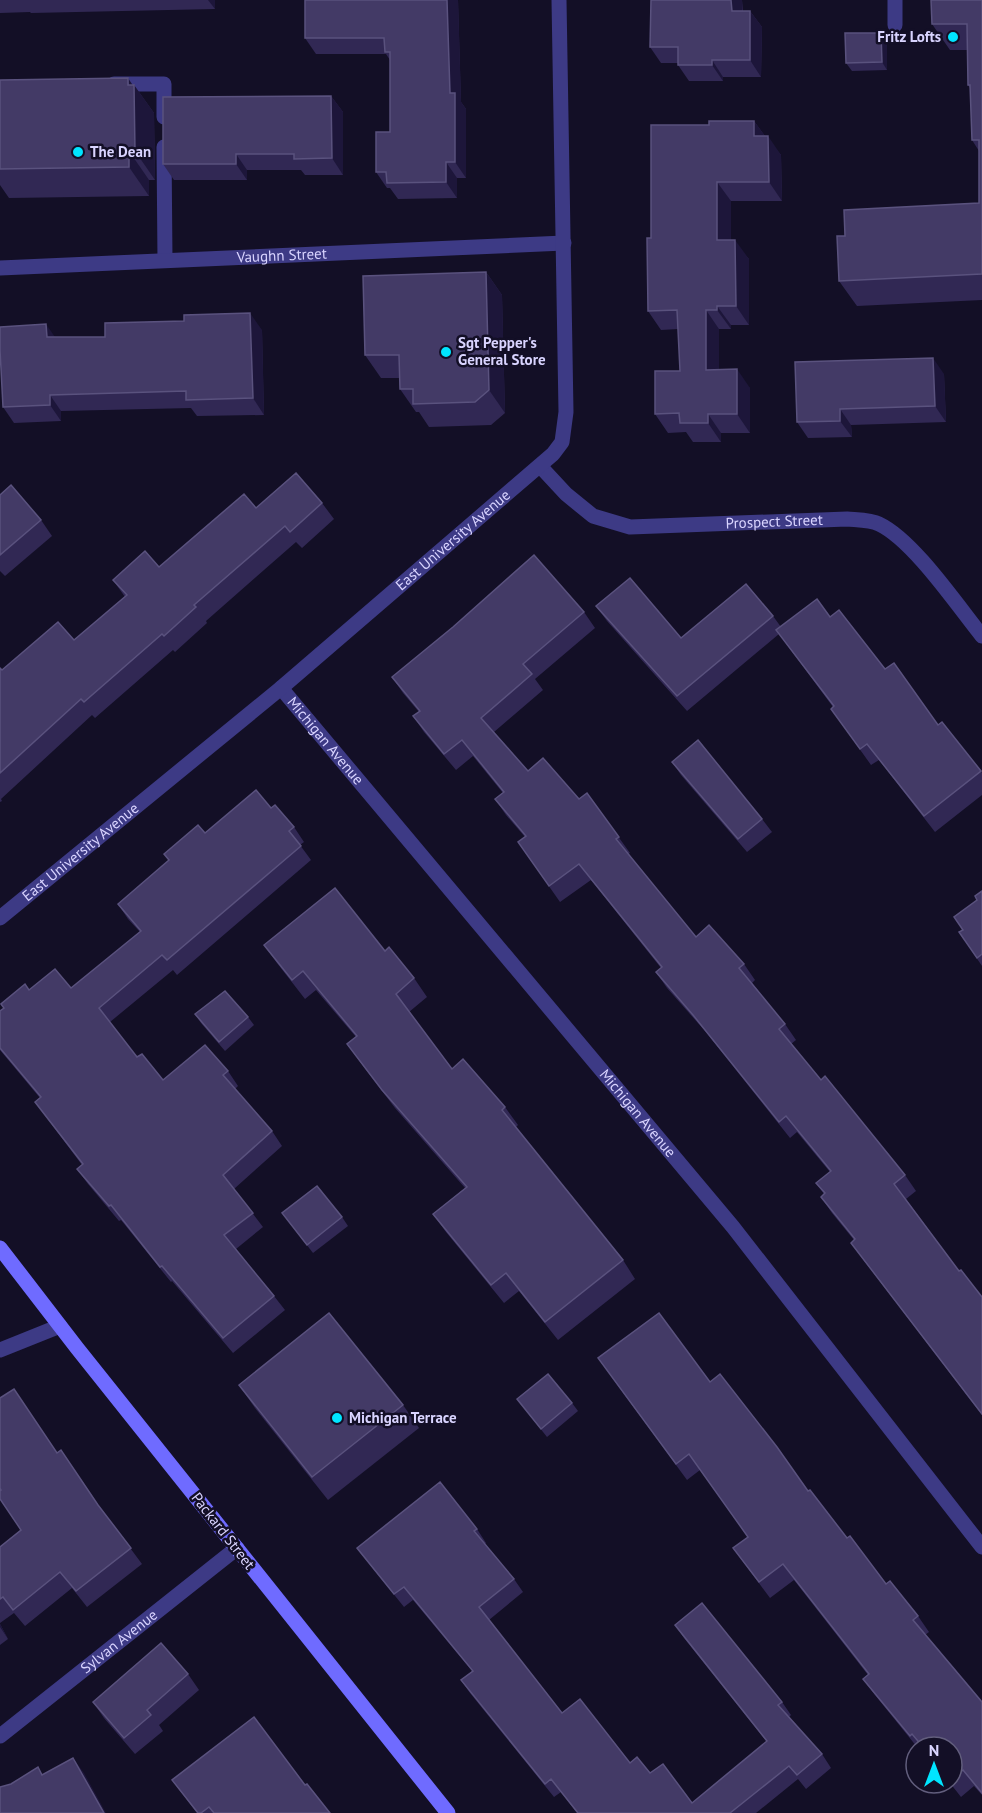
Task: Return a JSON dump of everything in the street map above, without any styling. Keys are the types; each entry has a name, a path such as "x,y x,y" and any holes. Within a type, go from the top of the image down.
{"main road":[{"name":"Packard Street","path":"0,1248 448,1813"}],"street":[{"name":"East University Avenue","path":"0,918 281,688 540,466 562,442 565,427 564,243 559,0"},
{"path":"895,0 896,25"},
{"path":"94,84 164,84 165,260"},
{"name":"Vaughn Street","path":"0,268 564,243"},
{"name":"Prospect Street","path":"540,466 566,494 593,516 630,527 847,519 878,523 899,538 922,562 982,636"},
{"name":"Michigan Avenue","path":"281,688 734,1227 982,1547"},
{"path":"0,1350 60,1326"},
{"name":"Sylvan Avenue","path":"0,1736 237,1548"}],"building":[{"path":"305,0 447,0 450,93 455,93 455,162 446,162 446,182 387,183 386,172 376,172 376,132 390,132 390,52 385,52 384,38 305,38"},
{"path":"651,0 731,0 732,11 750,11 750,60 712,60 712,65 678,65 678,47 650,47"},
{"path":"931,0 982,0 982,274 839,281 837,236 845,236 844,210 979,203 979,140 972,140 967,24 932,24"},
{"path":"845,33 881,33 882,62 846,63"},
{"name":"The Dean","path":"128,78 128,85 134,85 135,151 129,151 129,167 0,169 0,80"},
{"path":"331,96 332,158 294,159 294,154 236,154 236,164 163,164 163,97"},
{"path":"709,121 754,121 754,136 768,136 769,182 717,182 717,240 735,240 736,306 717,306 717,310 706,310 706,370 737,369 737,414 708,414 708,423 680,423 679,413 655,414 655,371 680,371 677,310 648,311 647,238 651,238 651,125 709,125"},
{"name":"Sgt Pepper's General Store","path":"486,272 489,390 475,402 413,404 413,389 400,389 399,355 365,355 363,276"},
{"path":"250,313 253,398 186,400 186,391 50,395 50,405 3,407 0,327 46,324 47,337 105,337 105,323 184,321 184,315"},
{"path":"933,358 935,406 840,409 840,421 797,422 795,362"},
{"path":"296,473 322,503 290,532 285,526 194,605 196,607 164,636 162,634 84,702 81,699 0,773 0,668 2,670 58,622 74,640 127,595 113,580 145,551 159,567 244,494 256,508"},
{"path":"11,485 41,520 0,555 0,495"},
{"path":"534,555 584,612 523,664 532,674 481,718 528,771 543,758 579,799 587,793 619,837 616,839 696,937 709,925 744,964 739,968 785,1024 779,1029 821,1080 825,1076 905,1175 894,1184 959,1271 961,1270 982,1297 982,1414 851,1243 855,1239 821,1197 825,1193 816,1183 831,1171 786,1116 779,1122 656,972 662,967 579,864 549,886 518,842 526,836 495,799 504,792 462,740 444,754 413,716 420,711 392,677 453,627"},
{"path":"630,578 681,638 746,584 773,616 677,696 596,606"},
{"path":"817,599 830,617 839,610 885,669 894,663 938,725 942,722 981,771 924,816 867,744 860,749 831,709 834,706 776,630"},
{"path":"698,740 762,819 738,839 672,762"},
{"path":"256,790 271,808 275,805 294,827 289,831 301,846 167,960 162,955 99,1008 137,1057 142,1054 163,1080 205,1045 228,1071 223,1075 272,1131 223,1175 253,1213 224,1235 274,1296 223,1338 162,1266 160,1267 111,1205 109,1206 77,1169 83,1164 35,1102 41,1097 0,1048 0,1011 4,1008 1,1004 25,984 29,990 55,969 71,988 141,931 118,904 169,860 164,854 198,825 205,833"},
{"path":"335,888 385,951 389,947 414,978 396,994 452,1069 463,1059 505,1107 502,1110 623,1260 545,1322 506,1273 491,1285 433,1214 467,1187 382,1090 347,1044 357,1036 303,971 292,980 264,945"},
{"path":"982,891 982,954 977,958 959,932 963,930 954,917 977,900 975,896"},
{"path":"225,991 248,1017 219,1042 195,1014"},
{"path":"317,1186 342,1217 307,1245 282,1213"},
{"name":"Michigan Terrace","path":"329,1313 403,1405 312,1477 239,1385"},
{"path":"659,1313 710,1382 720,1374 808,1491 810,1490 847,1538 850,1536 886,1584 890,1581 918,1616 913,1620 982,1702 982,1793 964,1771 964,1735 909,1735 863,1679 869,1674 783,1564 759,1582 733,1548 748,1537 689,1454 676,1464 598,1358"},
{"path":"548,1374 572,1403 541,1429 517,1399"},
{"path":"14,1389 57,1453 61,1450 98,1505 131,1548 76,1591 60,1572 13,1610 3,1597 0,1599 0,1547 21,1530 0,1499 0,1398"},
{"path":"440,1482 477,1529 474,1531 514,1579 479,1607 562,1713 580,1699 630,1763 637,1757 650,1773 663,1764 692,1803 767,1741 675,1625 702,1603 782,1702 778,1705 822,1754 797,1775 789,1766 730,1813 578,1813 551,1779 545,1784 461,1680 473,1671 404,1587 394,1594 357,1548"},
{"path":"161,1643 188,1674 147,1710 151,1715 124,1738 93,1702"},
{"path":"254,1717 305,1785 307,1784 330,1813 214,1813 209,1807 198,1813 172,1780"},
{"path":"73,1758 104,1813 0,1813 0,1787 11,1784 38,1767 42,1775"}],"place":[{"name":"Fritz Lofts","path":"953,37"},
{"name":"The Dean","path":"78,152"},
{"name":"Sgt Pepper's General Store","path":"446,352"},
{"name":"Michigan Terrace","path":"337,1418"}]}
